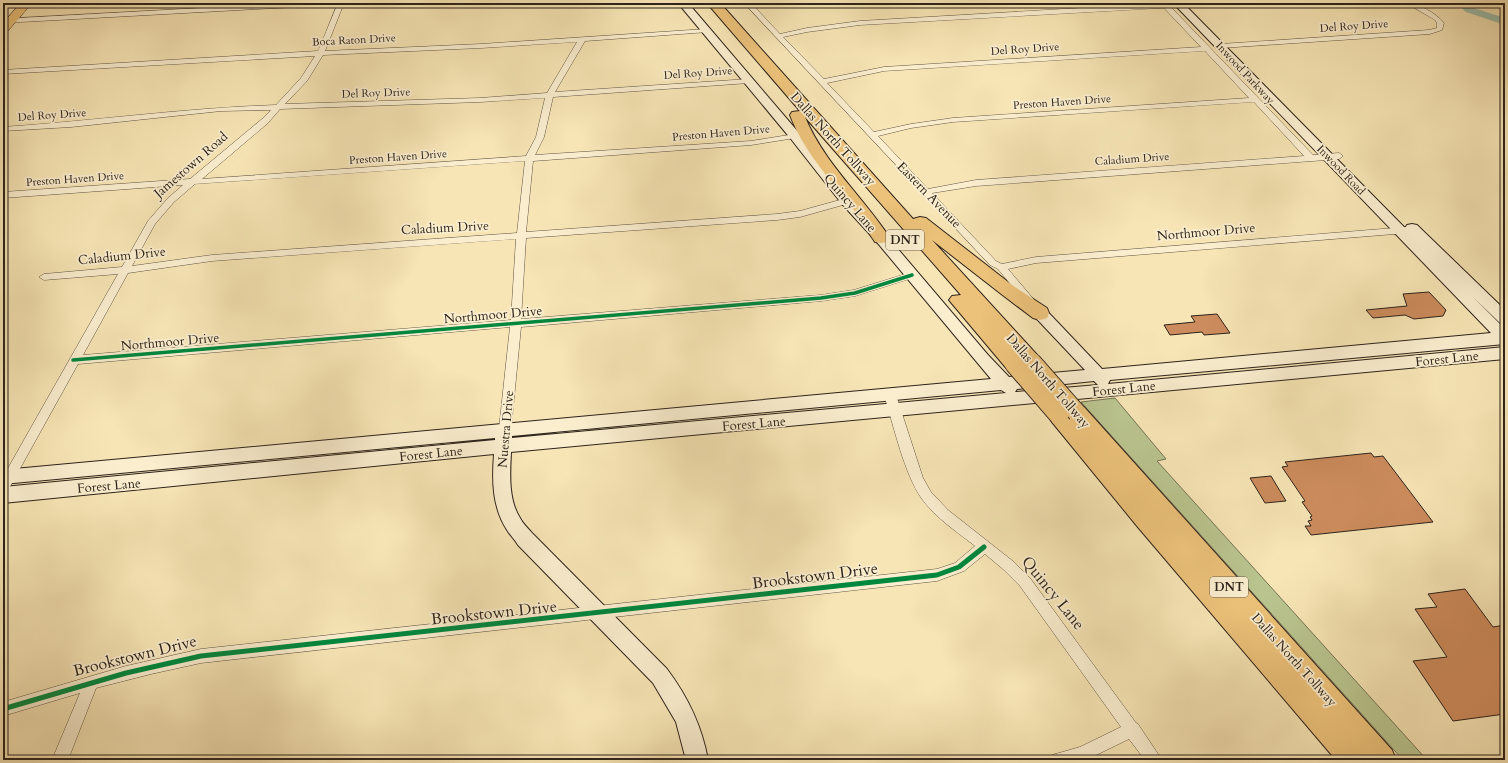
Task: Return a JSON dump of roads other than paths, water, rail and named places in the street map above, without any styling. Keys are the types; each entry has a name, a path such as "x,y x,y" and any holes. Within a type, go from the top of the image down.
{"highway":[{"name":"Dallas North Tollway","path":"700,3 797,116 1023,363"},
{"name":"Dallas North Tollway","path":"713,3 870,181 1068,415 1161,510 1382,760"},
{"path":"797,116 803,132 821,158 856,202 881,238"},
{"path":"870,181 935,234 1006,289 1040,313"},
{"name":"Dallas North Tollway","path":"1068,415 1150,525 1354,760"}],"main road":[{"path":"3,30 6,19 15,3"},
{"path":"6,19 27,3"},
{"name":"Quincy Lane","path":"683,3 795,136 847,201 881,238 982,359 1020,399"},
{"name":"Inwood Road","path":"1183,4 1407,230 1505,337"},
{"name":"Inwood Road","path":"1407,230 1505,320"},
{"name":"Eastern Avenue","path":"1040,313 1098,374 1107,391"},
{"name":"Forest Lane","path":"5,480 235,455 505,429 759,407 1505,337"},
{"path":"1381,365 1394,356 1419,350 1420,345"},
{"name":"Forest Lane","path":"3,496 504,447 1505,353"},
{"path":"1324,354 1337,369"},
{"path":"965,387 982,378 985,369 982,359"},
{"path":"759,407 762,423"},
{"path":"636,418 636,435"},
{"name":"Nuestra Drive","path":"505,429 502,494 505,506 513,523 525,539 660,676 678,700 687,719 695,746 697,760"},
{"path":"229,474 235,455"}],"street":[{"path":"6,19 330,3"},
{"name":"Jamestown Road","path":"5,480 151,223 171,200 259,126 304,79 321,52 341,3"},
{"name":"Eastern Avenue","path":"747,3 993,262 1001,267 1040,313"},
{"path":"1183,4 1206,3"},
{"name":"Del Roy Drive","path":"1226,46 1430,32 1440,29 1441,23 1437,19 1409,3"},
{"path":"778,36 807,30 860,23 1164,5"},
{"name":"Inwood Parkway","path":"1164,5 1311,158"},
{"name":"Boca Raton Drive","path":"3,72 321,52 582,40 706,31"},
{"name":"Nuestra Drive","path":"505,429 516,322 521,236 529,159 540,137 550,95 582,40"},
{"name":"Del Roy Drive","path":"822,82 861,73 915,66 1206,49"},
{"name":"Del Roy Drive","path":"3,129 72,125 198,111 279,106 480,100 749,81"},
{"name":"Preston Haven Drive","path":"872,135 911,126 953,120 1255,100"},
{"name":"Preston Haven Drive","path":"3,195 751,143 795,136"},
{"name":"Caladium Drive","path":"927,192 936,189 976,183 1334,156"},
{"name":"Caladium Drive","path":"44,277 148,268 212,258 777,217 800,214 847,201"},
{"name":"Northmoor Drive","path":"1001,267 1036,260 1407,230"},
{"name":"Northmoor Drive","path":"73,360 516,322 821,298 855,292 912,275"},
{"name":"Quincy Lane","path":"890,394 917,479 927,496 944,514 1009,566 1025,582 1154,760"},
{"name":"Brookstown Drive","path":"3,709 91,683 171,662 201,656 598,613 937,574 959,567 984,547"},
{"path":"60,760 91,683"},
{"path":"1057,760 1082,754 1133,729"}],"waterway":[{"path":"1461,3 1470,10 1505,22"}]}
